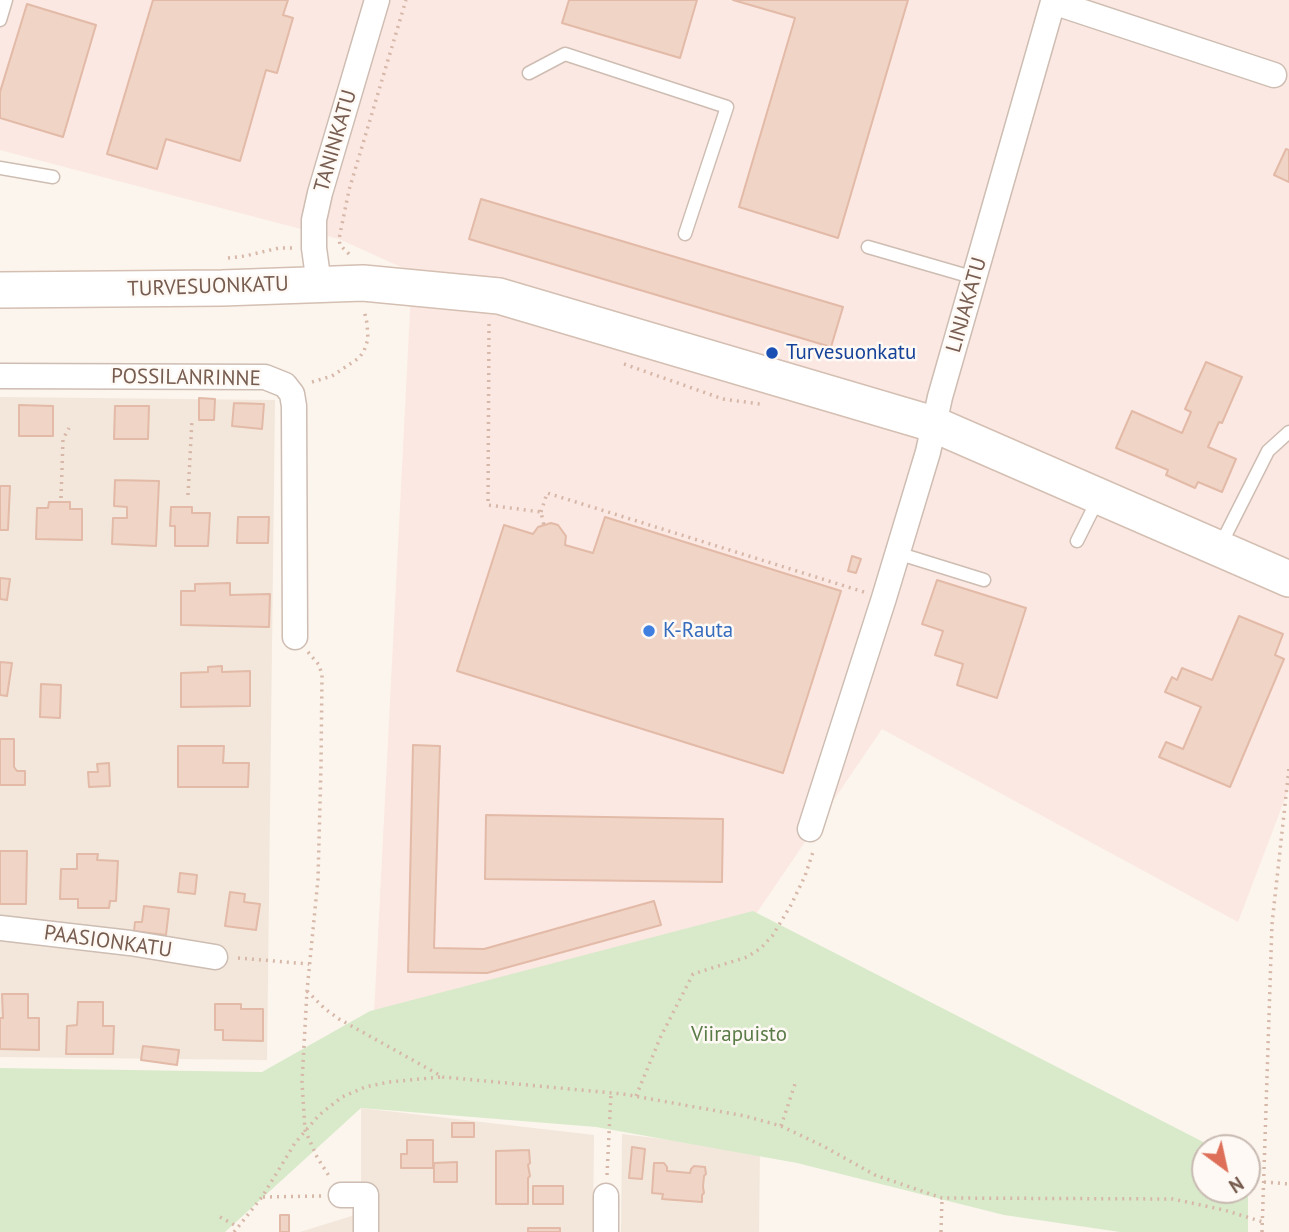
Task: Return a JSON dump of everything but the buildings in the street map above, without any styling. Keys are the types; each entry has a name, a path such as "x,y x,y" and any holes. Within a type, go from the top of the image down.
{"main road":[{"name":"TURVESUONKATU","path":"0,290 222,288 363,283 499,296 933,424 1289,579"}],"street":[{"name":"TANINKATU","path":"319,284 314,248 314,220 377,0"},
{"name":"LINJAKATU","path":"810,829 928,452 933,424 1054,2 1274,75"},
{"name":"POSSILANRINNE","path":"0,376 265,377 285,386 292,394 294,406 295,637"},
{"name":"PAASIONKATU","path":"0,928 130,943 215,957"},
{"path":"341,1195 366,1195 366,1232"},
{"path":"606,1232 607,1196"}],"lane":[{"path":"0,20 6,0"},
{"path":"529,73 565,54 727,107 685,234"},
{"path":"0,168 53,177"},
{"path":"868,247 975,278"},
{"path":"1218,549 1268,451 1289,432"},
{"path":"1077,541 1099,496"},
{"path":"897,553 984,580"}],"path":[{"path":"285,386 311,383 332,376 359,358 368,339 361,270 340,245 339,239 349,190 406,0"},
{"path":"219,259 279,248 314,248"},
{"path":"489,322 488,505 541,512"},
{"path":"614,360 723,399 765,405"},
{"path":"188,495 192,420"},
{"path":"61,498 63,439 69,428"},
{"path":"544,526 541,512 547,493 884,598"},
{"path":"295,637 319,665 322,675 318,879 309,964 302,1082 305,1130 317,1157 341,1195"},
{"path":"1262,1232 1272,924 1289,768"},
{"path":"636,1097 661,1036 692,974 747,957 761,948 783,920 805,876 813,852 810,829"},
{"path":"215,957 309,964"},
{"path":"307,992 339,1019 443,1077"},
{"path":"233,1232 262,1197 305,1130 341,1097 365,1087 389,1082 443,1077 611,1093 720,1111 781,1126 875,1175 942,1198 1173,1199 1263,1222"},
{"path":"781,1126 796,1081"},
{"path":"607,1196 611,1093"},
{"path":"1264,1182 1289,1184"},
{"path":"262,1197 341,1195"},
{"path":"941,1232 942,1198"},
{"path":"220,1217 238,1227"}],"shaded area":[{"path":"0,0 1289,0 1289,788 1238,922 882,729 756,914 374,1014 412,272 339,239 0,150"},
{"path":"0,397 275,400 267,1060 0,1057"},
{"path":"361,1108 594,1135 593,1232 375,1232 374,1186 361,1184"},
{"path":"622,1134 760,1151 759,1232 621,1232"},
{"path":"358,1214 358,1232 300,1232"}],"green space":[{"name":"Viirapuisto","path":"753,911 1191,1136 1191,1204 1248,1204 1248,1232 1120,1232 1004,1215 797,1163 596,1127 361,1108 225,1232 0,1232 0,1068 262,1072 370,1011"}],"place":[{"name":"Turvesuonkatu","path":"772,353"},
{"name":"K-Rauta","path":"649,631"}]}
